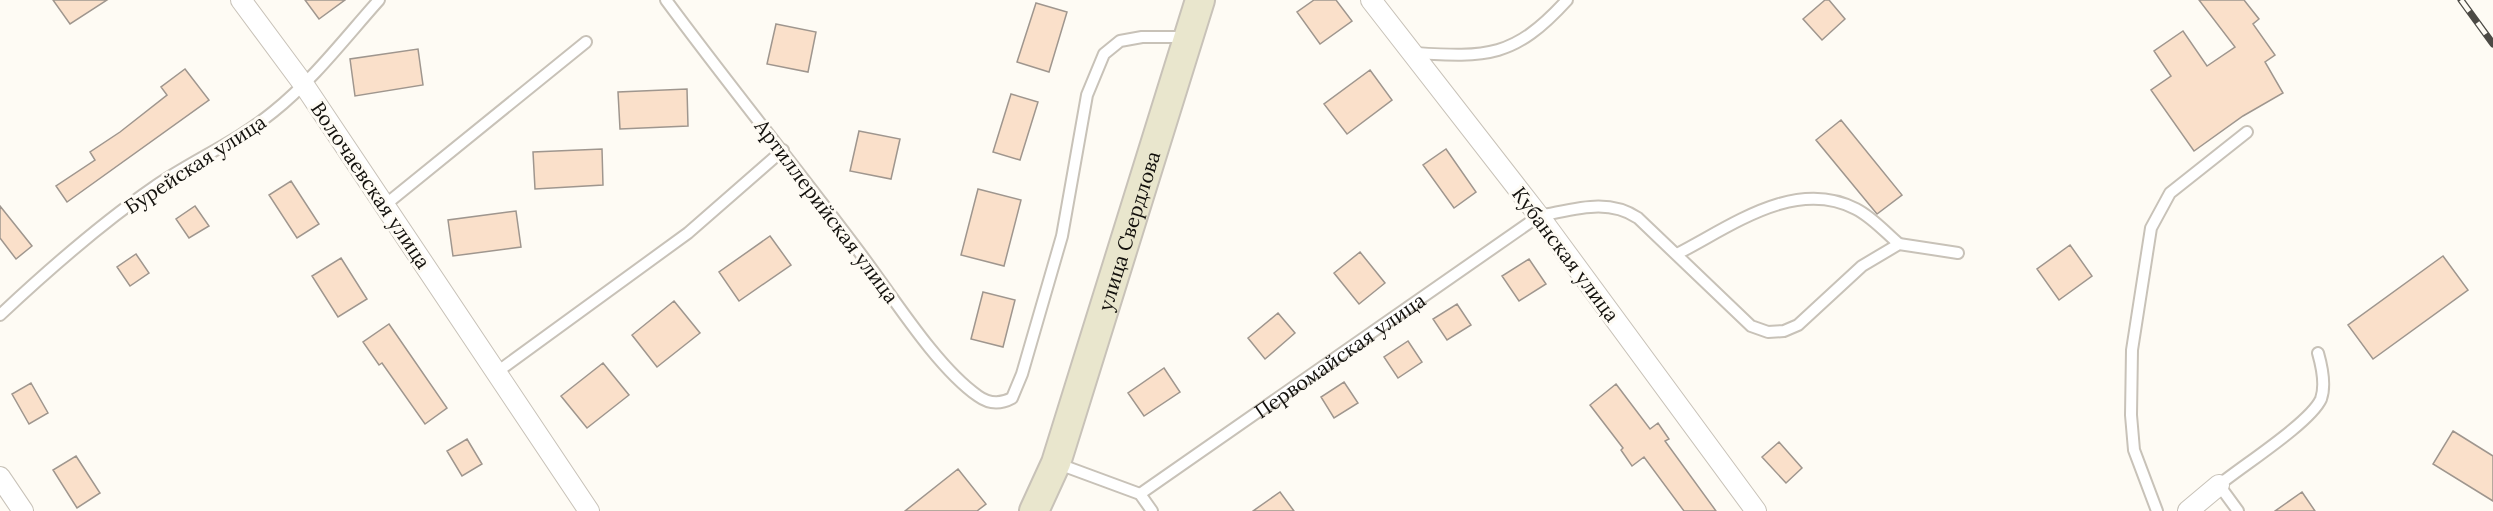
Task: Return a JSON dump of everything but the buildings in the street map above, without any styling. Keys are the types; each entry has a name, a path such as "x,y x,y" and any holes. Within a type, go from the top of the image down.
{"main road":[{"name":"улица Свердлова","path":"1056,463 1200,0"},
{"path":"1034,511 1056,463"}],"street":[{"name":"Волочаевская улица","path":"241,0 304,86 589,511"},
{"name":"Кубанская улица","path":"1371,0 1539,216 1756,511"},
{"path":"0,477 23,511"},
{"path":"2188,511 2218,485"}],"lane":[{"name":"Бурейская улица","path":"0,315 48,270 155,186 241,137 304,86 380,0"},
{"name":"Артиллерийская улица","path":"666,0 714,66 783,150 945,366 980,398 995,403 1012,398 1018,386 1062,236 1087,95 1104,54 1120,41 1142,37 1188,37"},
{"path":"1412,53 1476,55 1505,49 1522,41 1567,0"},
{"path":"385,206 586,42"},
{"path":"2157,511 2134,450 2132,415 2133,350 2151,228 2170,193 2247,132"},
{"path":"497,372 688,232 783,150"},
{"path":"1677,255 1774,204 1821,198 1858,210 1899,244 1958,253"},
{"path":"1539,216 1594,206 1624,209 1638,218 1751,326 1768,332 1784,331 1798,325 1862,266 1899,244"},
{"name":"Первомайская улица","path":"1140,494 1539,216"},
{"path":"2238,511 2218,485 2306,418 2320,399 2323,386 2318,353"},
{"path":"1056,463 1140,494 1152,511"}],"railway":[{"path":"2461,0 2493,44"}]}
